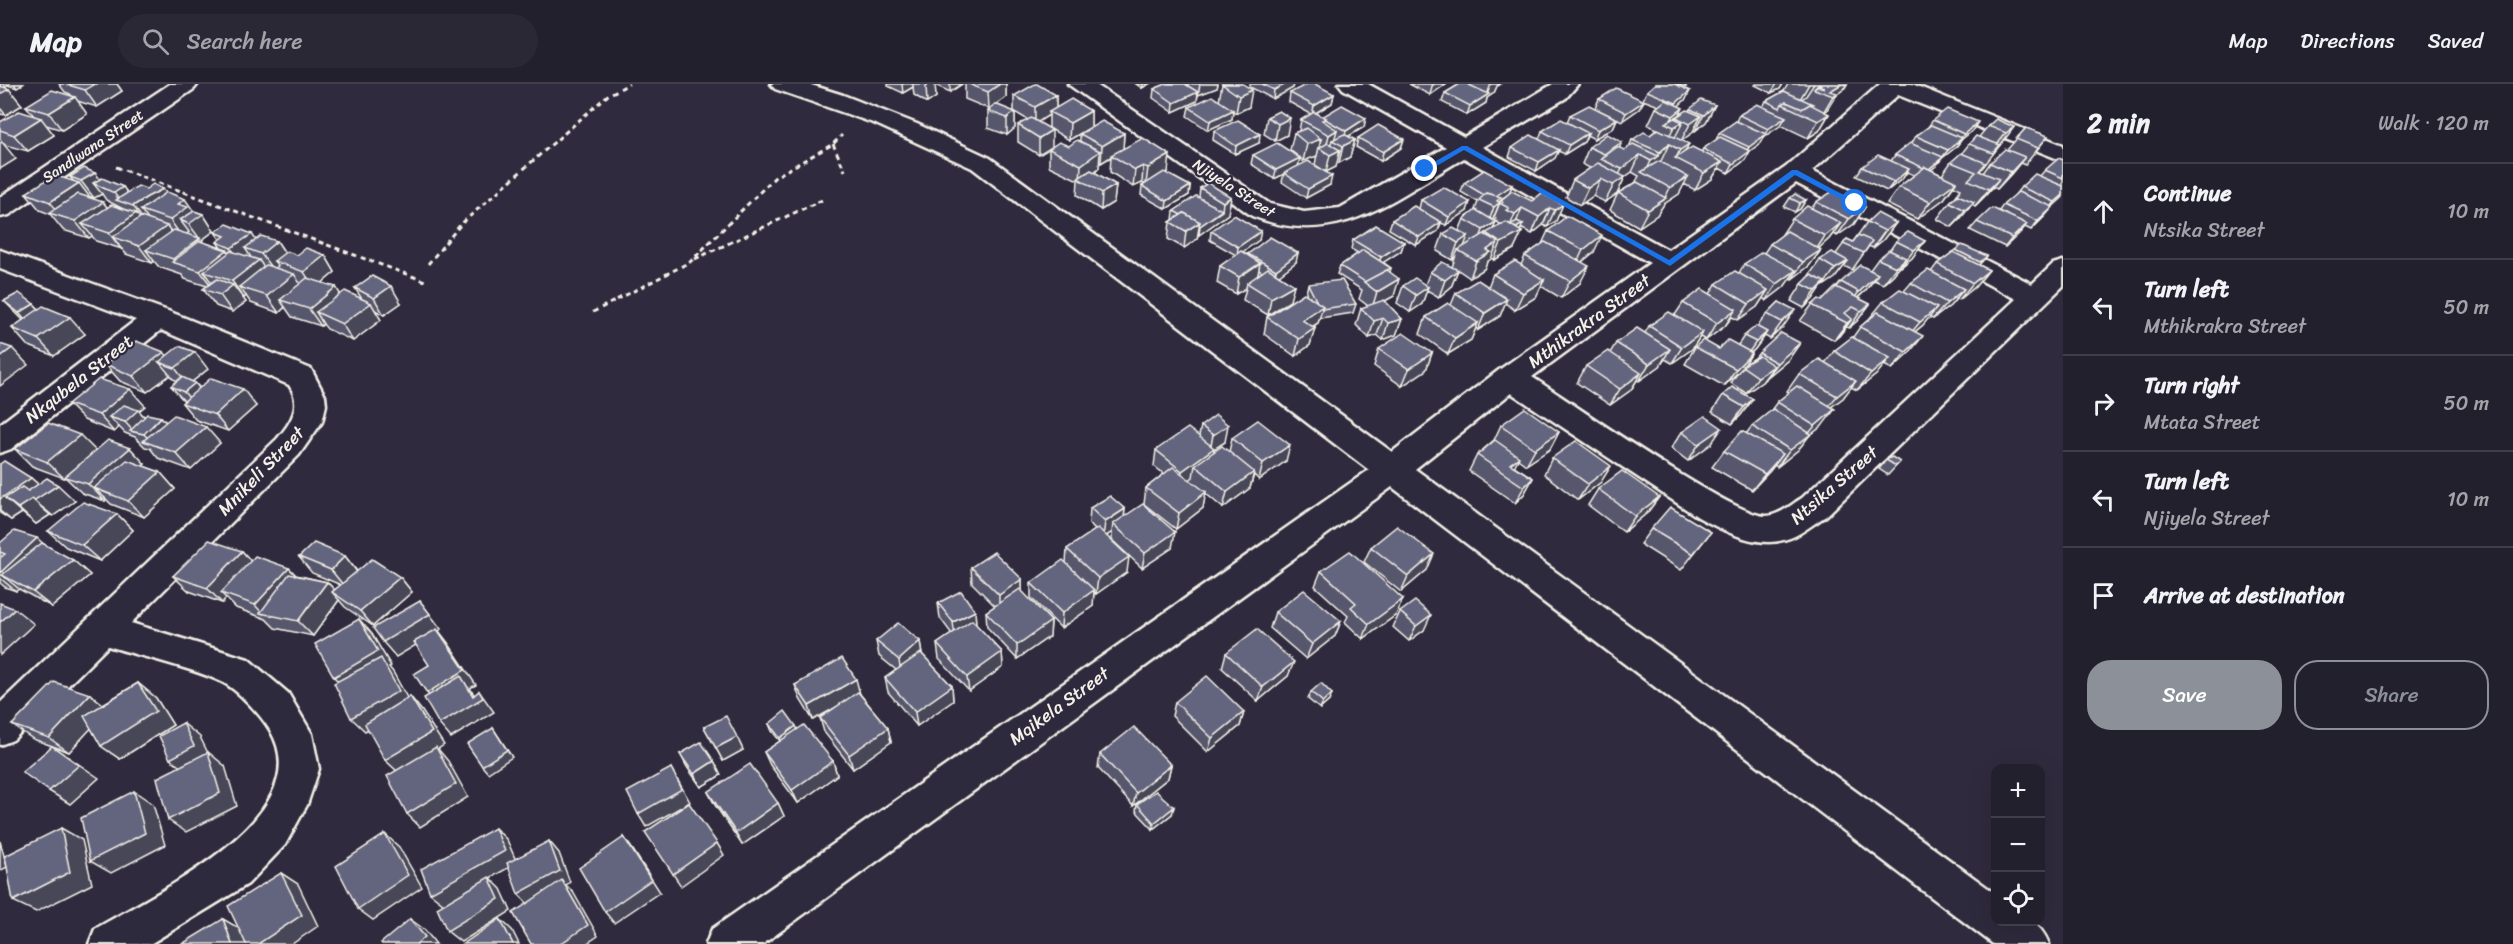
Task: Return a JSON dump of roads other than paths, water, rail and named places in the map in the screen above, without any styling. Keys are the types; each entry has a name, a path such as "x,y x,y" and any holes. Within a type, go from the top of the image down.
{"street":[{"name":"Sandlwana Street","path":"0,209 186,84"},
{"path":"783,84 865,110 918,131 981,163 1991,916"},
{"name":"Njiyela Street","path":"1080,84 1261,210 1290,220 1322,220 1348,214 1558,93 1566,84"},
{"path":"1351,84 1670,264"},
{"path":"1894,85 2063,154"},
{"name":"Mthikrakra Street","path":"1392,470 1510,378 1795,172 1894,85"},
{"path":"1795,172 2034,297"},
{"name":"Mnikeli Street","path":"0,259 158,318 300,377 310,389 312,406 305,429 288,447 0,728"},
{"name":"Ntsika Street","path":"1510,378 1710,508 1750,527 1764,530 1781,528 1814,507 2063,270"},
{"name":"Nkqubela Street","path":"0,441 158,318"},
{"name":"Mqikela Street","path":"727,944 1392,470"},
{"path":"102,628 235,670 275,705 292,734 300,769 293,792 271,831 245,859 233,870 110,944"},
{"path":"2005,926 2028,944"}]}
